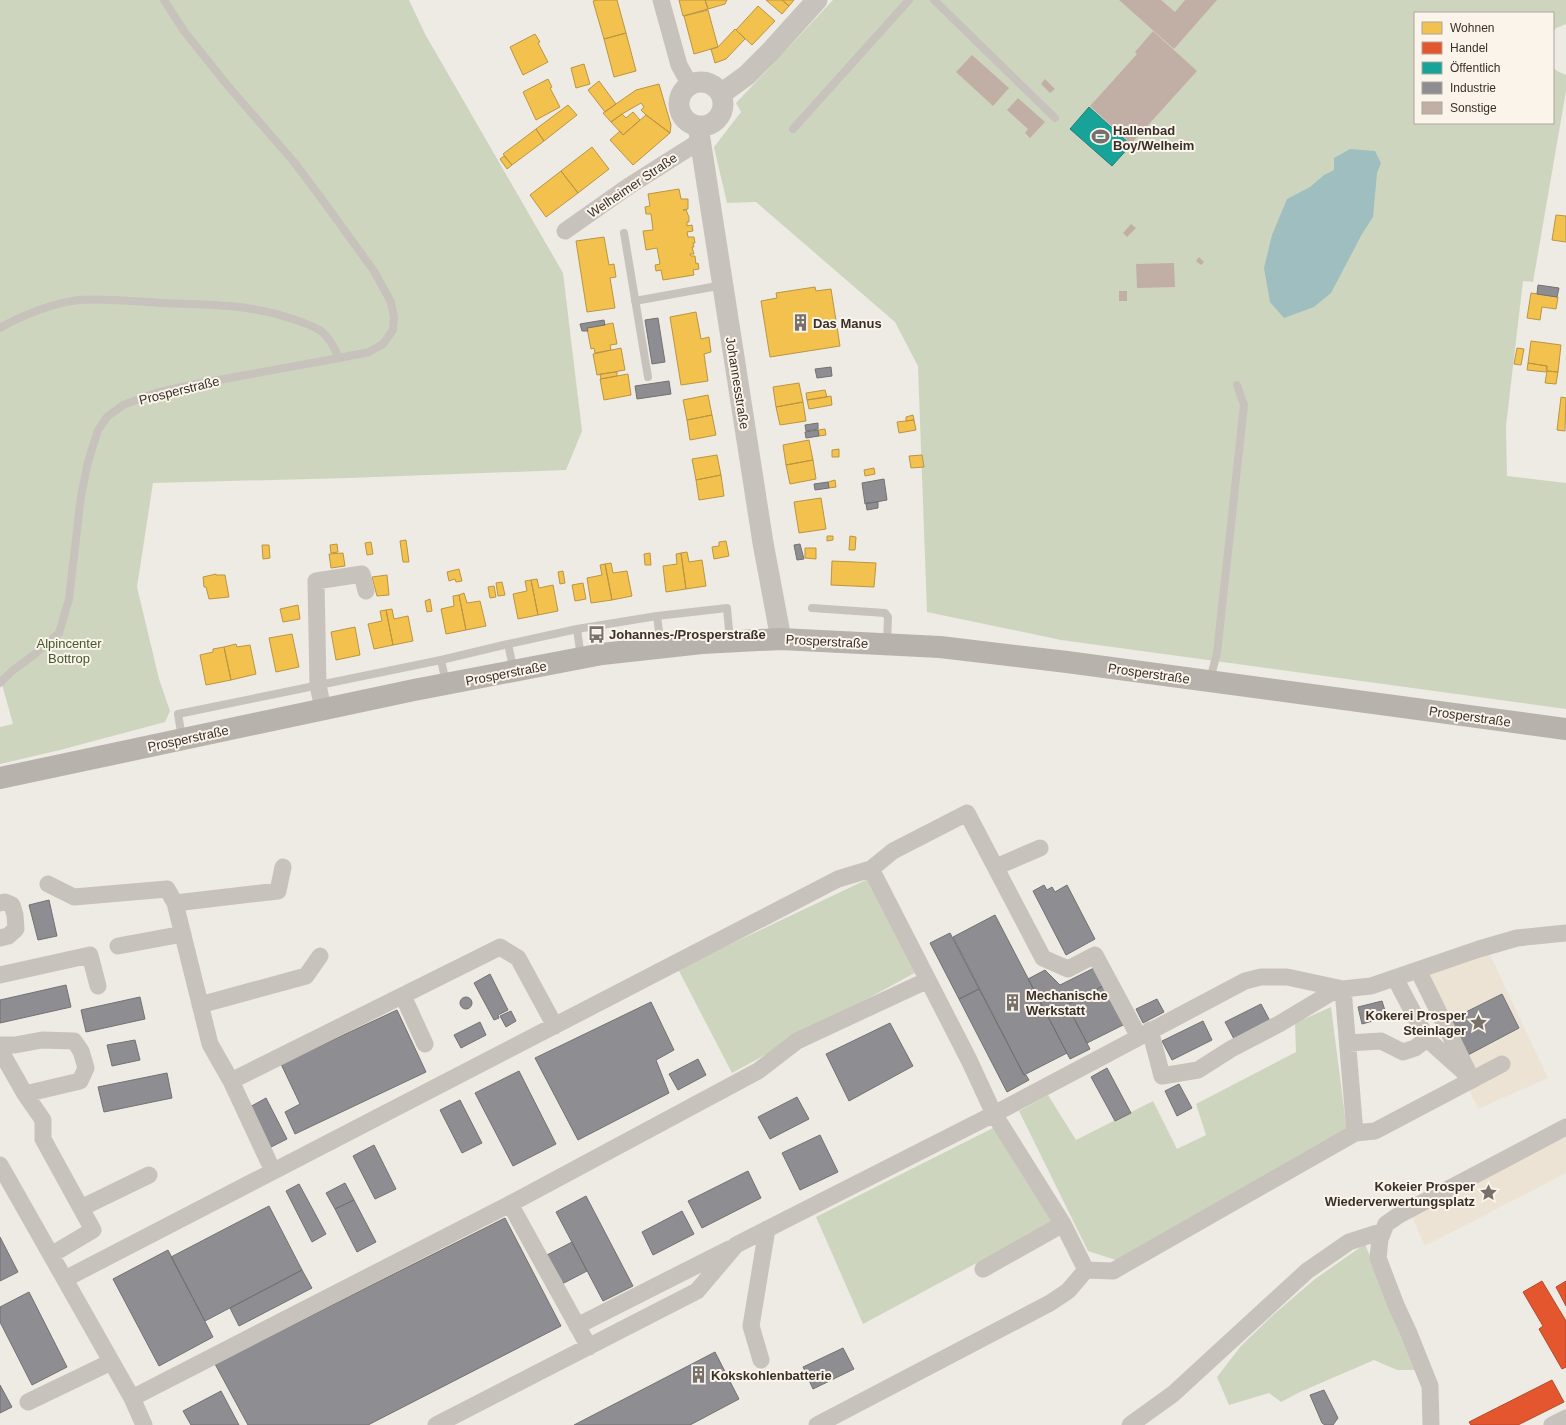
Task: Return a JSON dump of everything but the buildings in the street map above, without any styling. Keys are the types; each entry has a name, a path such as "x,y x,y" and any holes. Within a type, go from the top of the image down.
{"main road":[{"name":"Prosperstraße","path":"0,778 323,709 602,654 730,641 781,639 940,647 1067,662 1566,729"}],"street":[{"path":"661,0 679,65 690,85"},
{"path":"721,94 748,75 817,0"},
{"path":"699,82 707,83 715,87 721,94 723,102 719,117 699,133 686,120 679,108 681,95 690,85 699,82"},
{"name":"Welheimer Straße","path":"565,231 629,186 699,133"},
{"name":"Johannesstraße","path":"699,133 763,542 781,639"},
{"path":"323,709 318,685 316,581 362,574 366,590"},
{"path":"65,1279 838,880 871,869 893,851 967,813 1043,958 1068,969 1095,955 1144,1034 1162,1076 1198,1070 1231,1049 1279,1024 1341,988"},
{"path":"996,868 1040,848"},
{"path":"175,903 278,891 283,867"},
{"path":"871,869 994,1114 1063,1224 1086,1270"},
{"path":"48,884 74,897 167,889 175,903 210,1044 231,1081 273,1171"},
{"path":"0,903 5,902 12,906 15,915 16,929 8,936 0,938"},
{"path":"578,1326 994,1114 1245,981 1261,977 1287,977 1341,988 1371,986 1479,949 1517,938 1566,933"},
{"path":"118,946 183,934"},
{"path":"231,1081 500,948 518,958 555,1026"},
{"path":"0,975 90,955 98,986"},
{"path":"200,1005 306,976 320,956"},
{"path":"1418,970 1472,1080"},
{"path":"1395,978 1427,1039 1472,1080"},
{"path":"132,1398 510,1204 758,1071 797,1041 928,980"},
{"path":"1341,988 1348,1043 1355,1133"},
{"path":"403,996 425,1044"},
{"path":"1348,1043 1381,1041 1402,1052 1415,1048 1427,1039"},
{"path":"0,1046 42,1040 74,1041 81,1051 86,1068 80,1081 25,1094"},
{"path":"0,1050 25,1094 44,1120 42,1139 93,1230 51,1255"},
{"path":"1086,1270 1112,1271 1355,1133 1375,1131 1502,1064"},
{"path":"1431,1425 1430,1386 1378,1258 1380,1239 1386,1224 1399,1215 1566,1127"},
{"path":"0,1165 132,1398 144,1425"},
{"path":"81,1208 150,1175"},
{"path":"510,1204 589,1347"},
{"path":"983,1269 1063,1224"},
{"path":"761,1360 751,1326 767,1229"},
{"path":"1130,1425 1173,1394 1307,1271 1349,1242 1383,1231"},
{"path":"436,1425 697,1291 736,1245"},
{"path":"817,1425 1050,1303 1068,1291 1086,1270"},
{"path":"28,1402 111,1362"},
{"path":"1552,1425 1566,1418"}],"lane":[{"name":"Prosperstraße","path":"0,683 12,671 35,654 59,633 69,599 81,496 88,462 98,430 107,417 123,405 156,393 191,385 369,352 383,344 393,330 394,317 391,302 374,271 289,157 228,86 184,31 164,0"},
{"path":"793,129 909,0"},
{"path":"934,0 1055,118"},
{"path":"624,233 648,377"},
{"path":"636,301 723,284"},
{"path":"0,328 48,307 79,300 209,304 248,308 279,314 302,322 321,331 332,343 339,358"},
{"path":"1210,681 1217,653 1244,405 1237,385"},
{"path":"182,739 178,714 441,660 577,629 657,616 726,608 730,641"},
{"path":"812,608 885,613 888,617 887,645"},
{"path":"657,616 661,647"},
{"path":"577,629 582,658"},
{"path":"508,644 514,671"},
{"path":"441,660 446,684"}],"green space":[{"name":"Alpincenter Bottrop","path":"0,0 409,0 425,34 563,273 582,431 566,470 153,483 137,587 159,679 170,711 165,722 60,750 0,764 0,727 13,724 0,677"},
{"path":"833,0 1566,0 1566,24 1556,28 1554,31 1554,12 1414,12 1414,124 1554,124 1554,68 1566,75 1566,91 1533,282 1523,281 1506,426 1507,476 1566,483 1566,709 1061,640 927,612 918,366 895,322 756,202 727,203 714,147 741,112 736,103"},
{"path":"870,878 920,970 732,1073 678,969"},
{"path":"1331,1007 1347,1132 1119,1261 1088,1251 1019,1111 1048,1095 1076,1140 1153,1101 1177,1149 1206,1135 1196,1104 1296,1052 1295,1023"},
{"path":"1001,1124 1053,1222 863,1324 816,1217"},
{"path":"1365,1244 1416,1370 1397,1370 1374,1360 1300,1392 1281,1402 1269,1393 1229,1405 1217,1377 1241,1346 1273,1315 1315,1279"}],"shaded area":[{"name":"Kokerei Prosper Steinlager","path":"1484,942 1548,1078 1478,1109 1412,965"},
{"name":"Kokeier Prosper Wiederverwertungsplatz","path":"1566,1132 1566,1173 1425,1246 1410,1213"}],"water":[{"path":"1350,149 1375,151 1381,163 1377,173 1373,217 1362,234 1331,293 1314,307 1284,318 1270,302 1264,268 1272,235 1287,199 1310,187 1324,175 1334,170 1334,158"}],"place":[{"name":"Hallenbad Boy/Welheim","path":"1100,137"},
{"name":"Das Manus","path":"800,323"},
{"name":"Johannes-/Prosperstraße","path":"596,634"},
{"name":"Mechanische Werkstatt","path":"1013,1002"},
{"name":"Kokerei Prosper Steinlager","path":"1479,1022"},
{"name":"Kokeier Prosper Wiederverwertungsplatz","path":"1488,1193"},
{"name":"Kokskohlenbatterie","path":"698,1375"}]}
